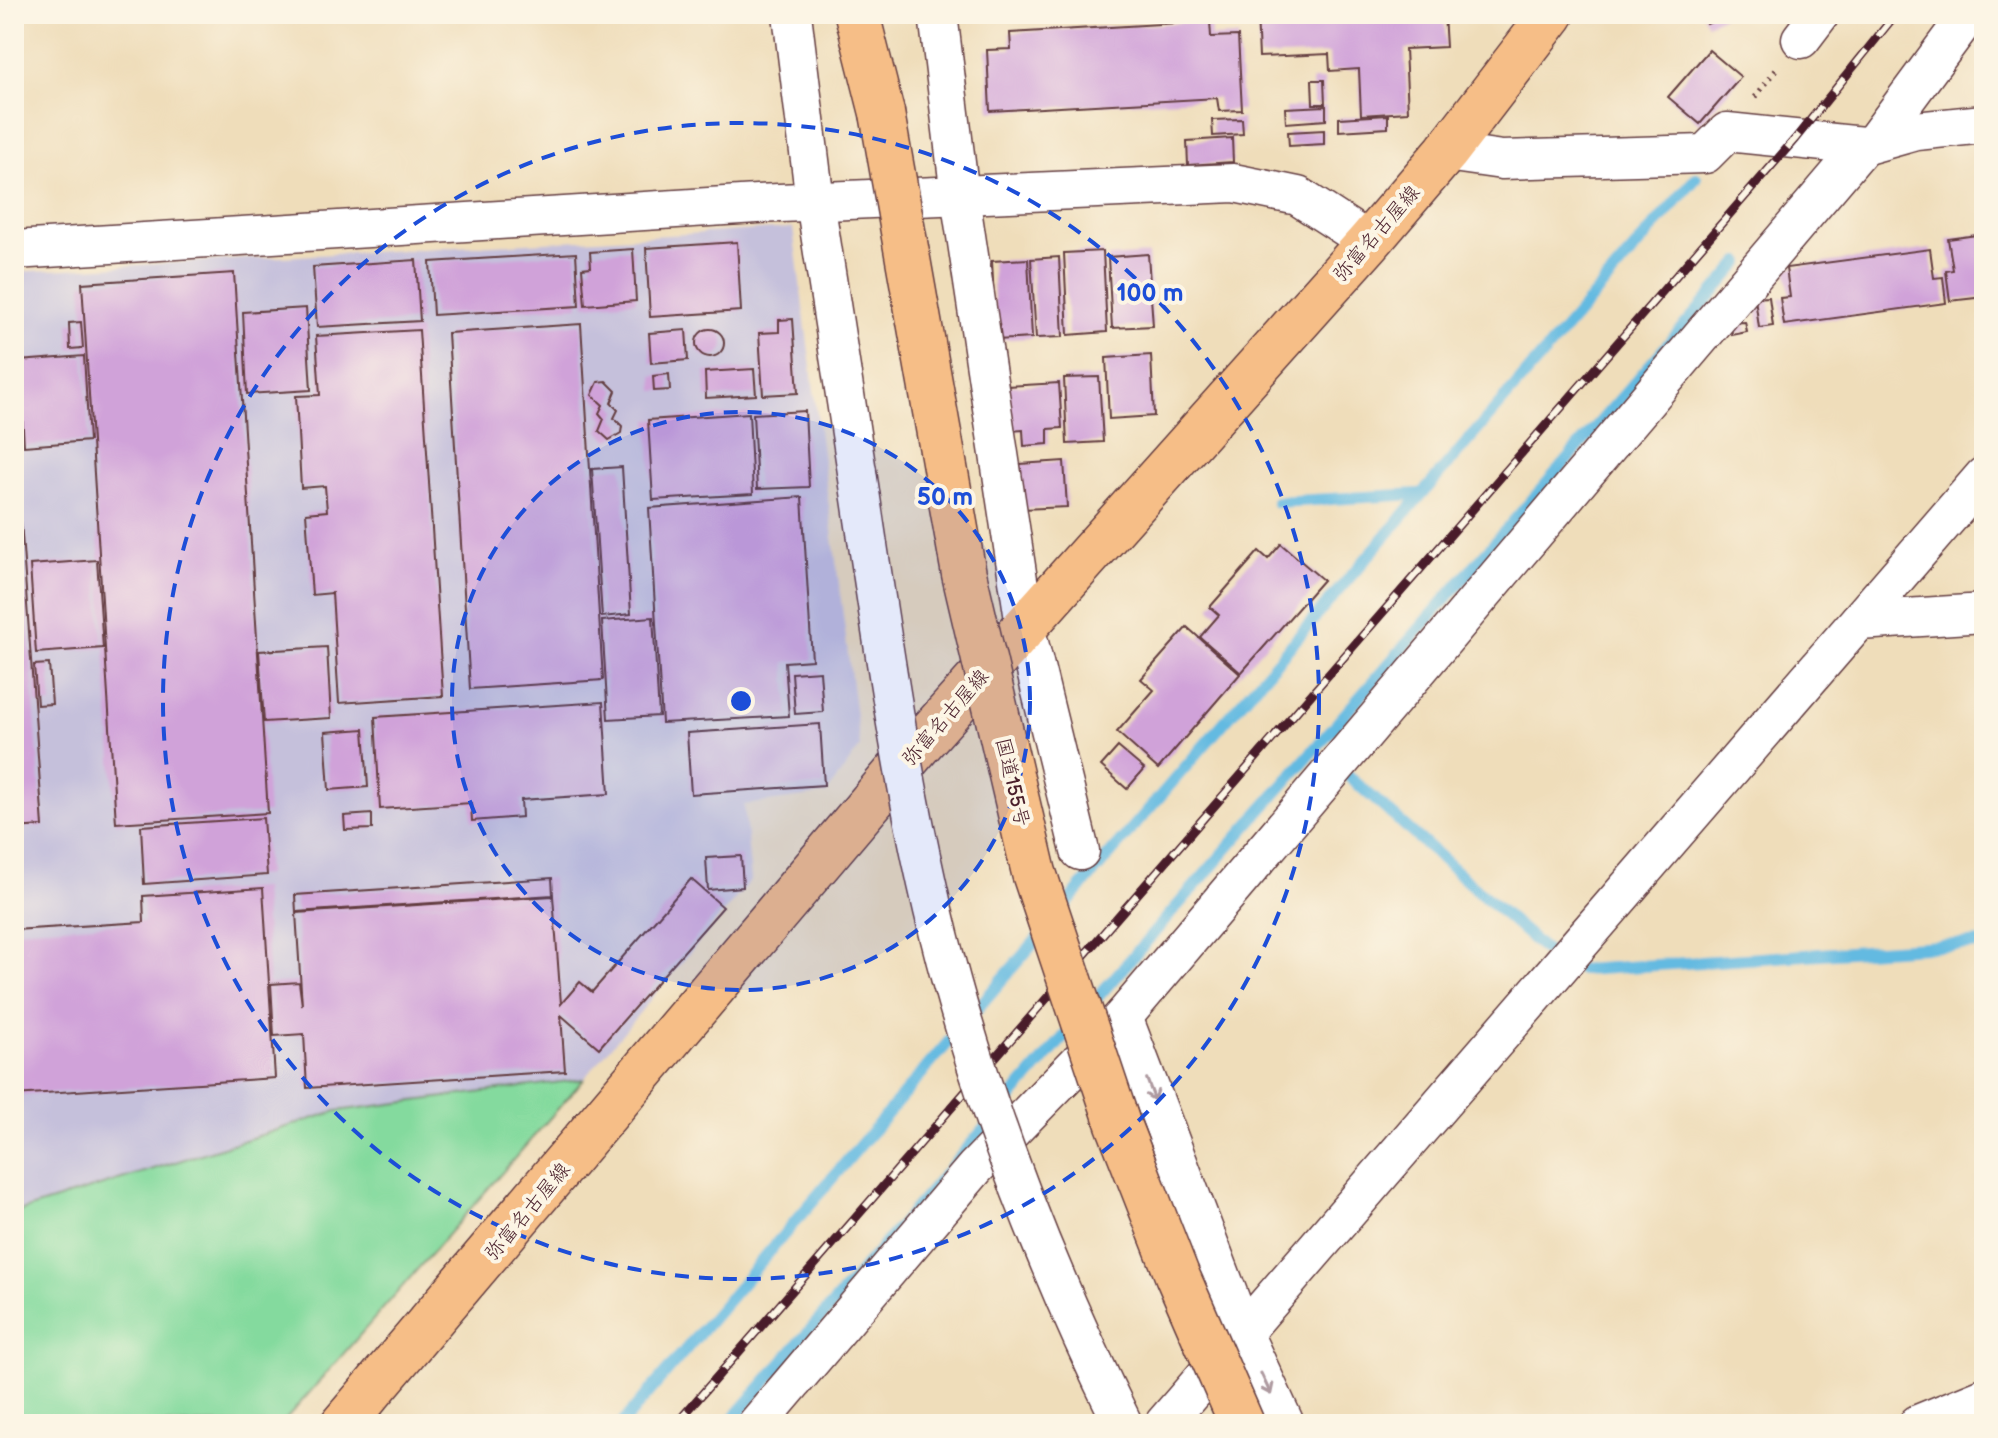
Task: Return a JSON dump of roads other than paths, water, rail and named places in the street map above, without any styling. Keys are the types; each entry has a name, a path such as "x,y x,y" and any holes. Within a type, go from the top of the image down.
{"main road":[{"name":"国道155号","path":"857,14 882,113 964,574 1034,873 1118,1124 1177,1275 1242,1424"},
{"name":"国道155号","path":"877,14 882,113"},
{"name":"弥富名古屋線","path":"343,1424 462,1289 921,743 1369,242 1446,152 1552,14"}],"street":[{"path":"792,14 815,201 857,472 921,848 952,985 1016,1176 1087,1350 1123,1424"},
{"path":"938,14 960,196 1025,626 1080,851"},
{"path":"757,1424 975,1168 1123,1017 1869,144 1969,14"},
{"path":"1446,152 1502,160 1705,154 1727,132 1869,144 1916,131 1984,124"},
{"path":"14,250 815,201 1234,183 1298,196 1369,242"},
{"path":"1164,1424 1984,476"},
{"path":"1859,621 1984,613"},
{"path":"1123,1017 1243,1333 1285,1424"},
{"path":"1918,1424 1984,1397"}],"waterway":[{"path":"1058,914 1696,178"},
{"path":"1089,1007 1740,262"},
{"path":"1277,502 1419,494"},
{"path":"1345,773 1546,951"},
{"path":"970,1017 1044,931"},
{"path":"1582,970 1984,943"},
{"path":"729,1424 1075,1024"},
{"path":"622,1424 958,1031"}],"railway":[{"path":"676,1424 1795,139 1896,14"}]}
